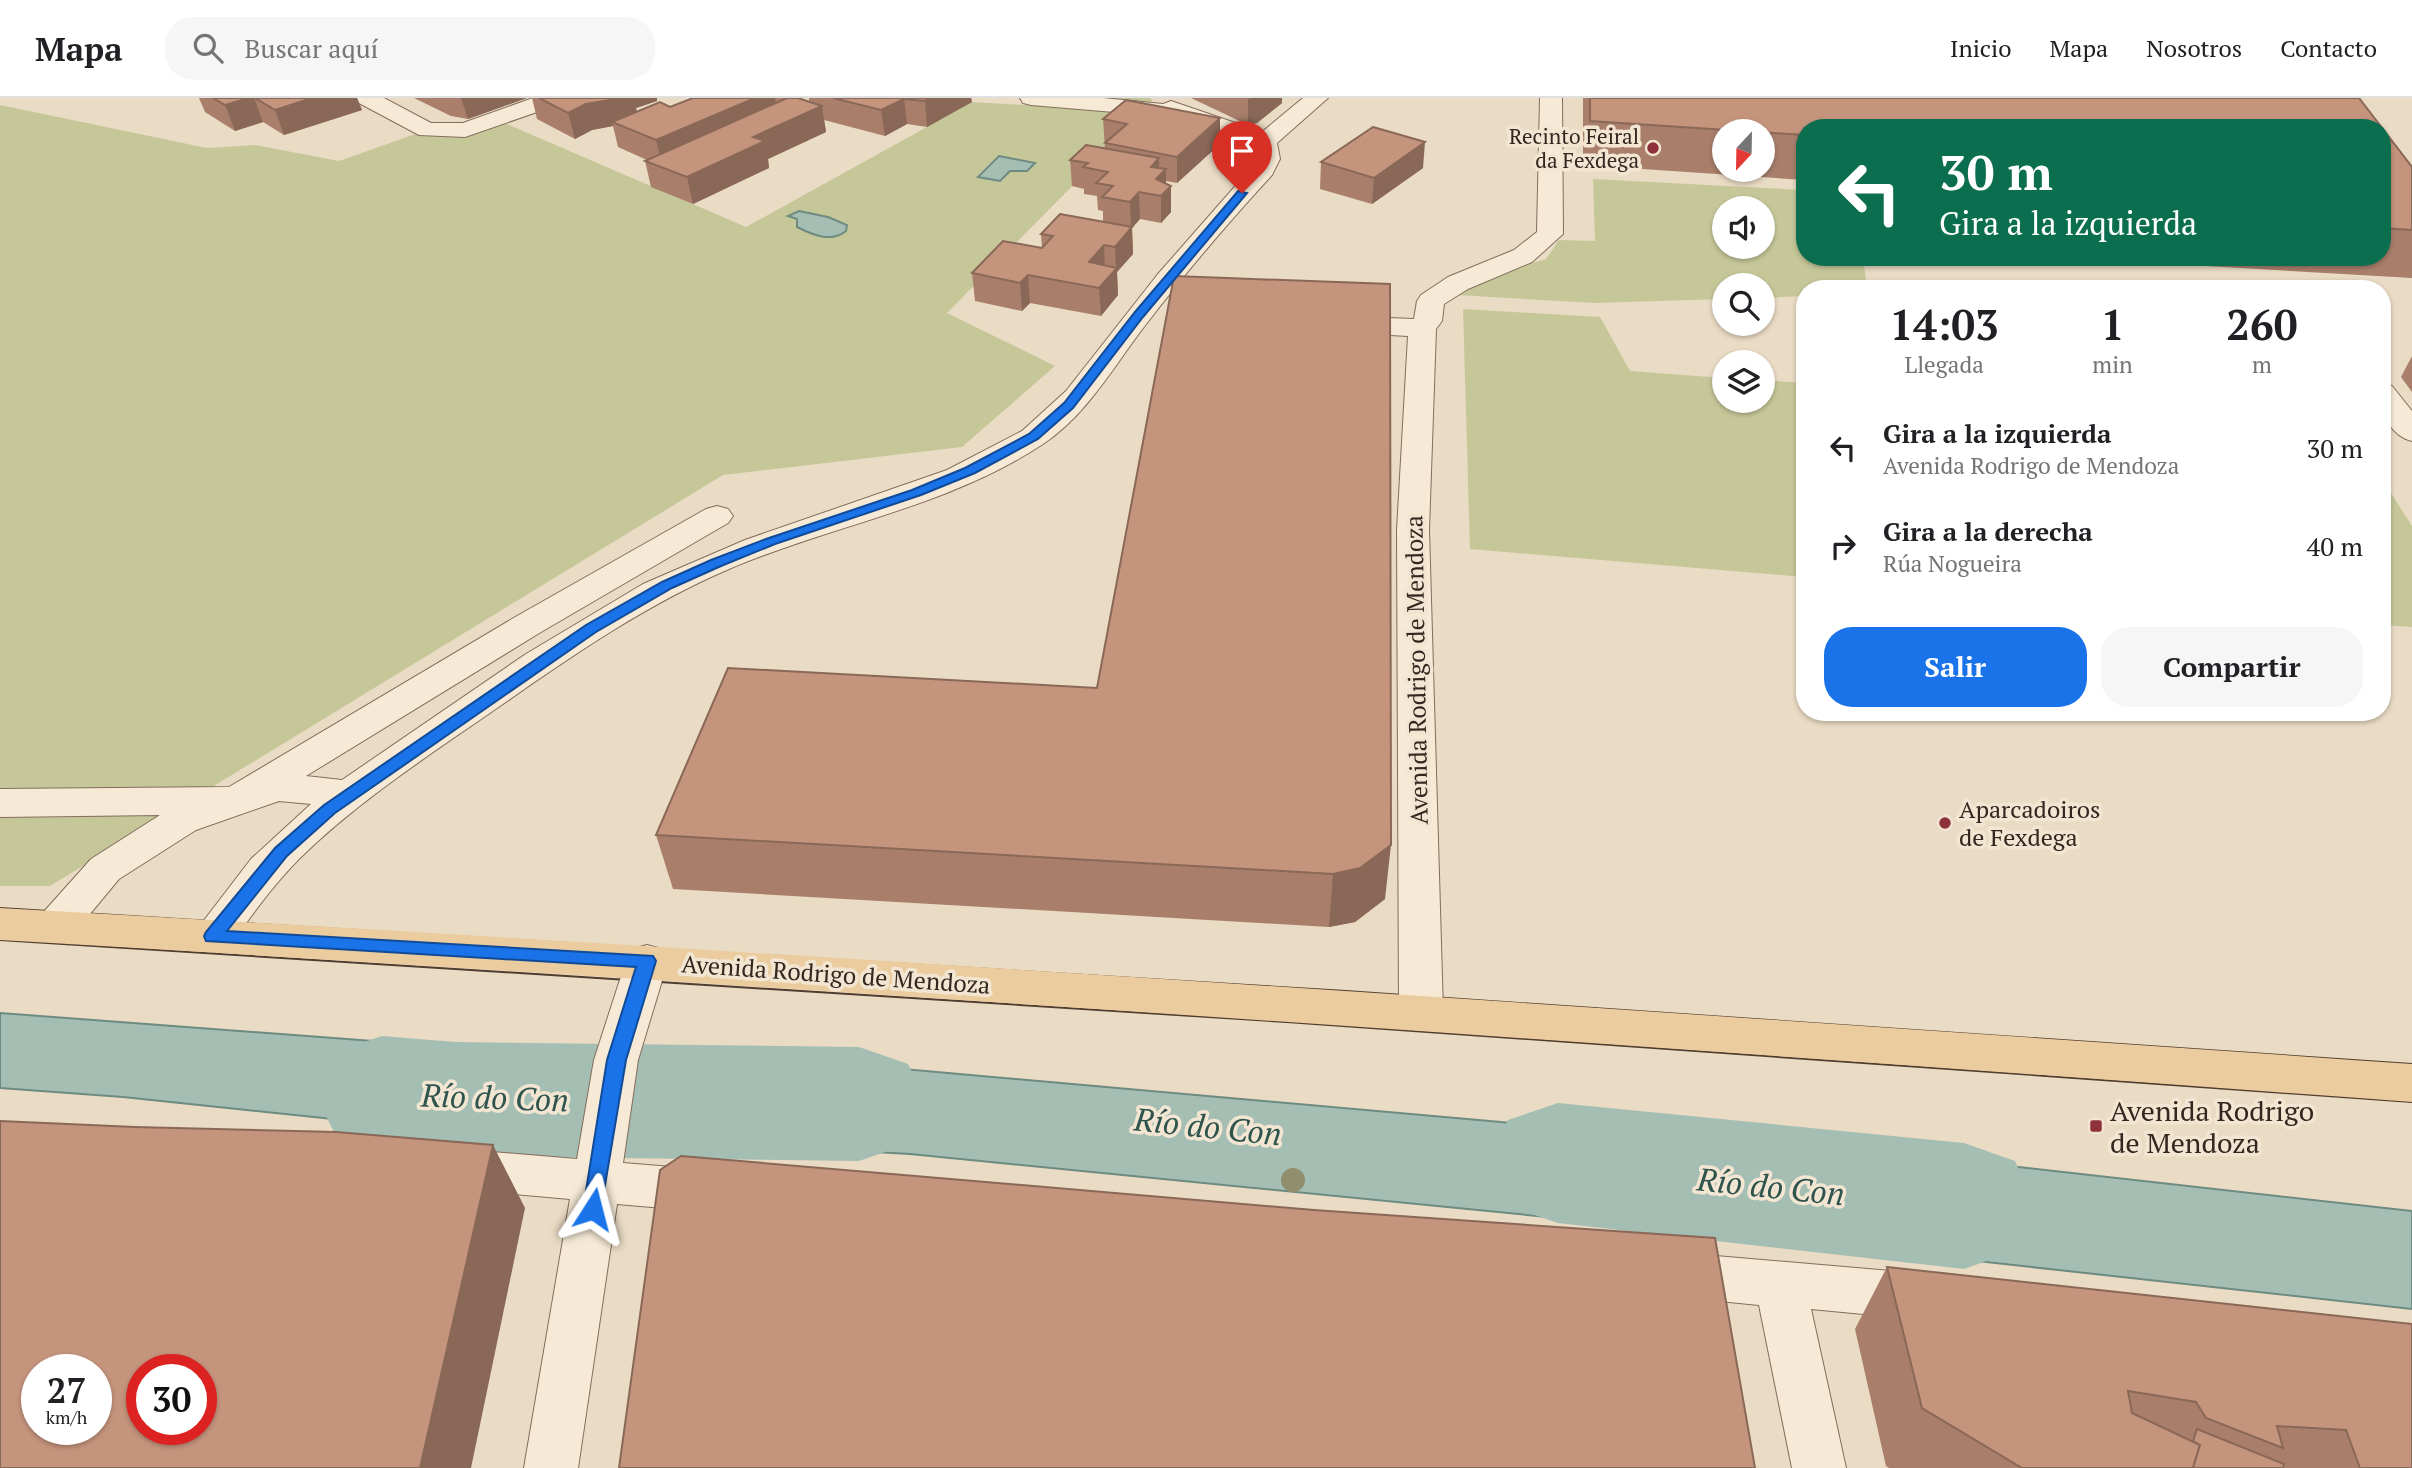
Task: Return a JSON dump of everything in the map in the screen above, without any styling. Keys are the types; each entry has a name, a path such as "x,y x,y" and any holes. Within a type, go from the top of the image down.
{"main road":[{"name":"Avenida Rodrigo de Mendoza","path":"0,924 647,961 1421,1012 2412,1083"}],"street":[{"path":"368,98 427,130 465,130 555,98"},
{"path":"1031,98 1179,111"},
{"path":"213,936 281,852 348,794 540,661 614,614 667,585 770,541 916,492 970,470 1034,437 1069,405 1153,315 1268,160 1269,150 1265,141 1148,98"},
{"path":"1265,141 1317,98"},
{"path":"1314,323 1422,328 1428,321 1431,301 1458,284 1523,256 1550,234 1551,98"},
{"name":"Avenida Rodrigo de Mendoza","path":"1421,1012 1413,530 1422,328"},
{"path":"2391,404 2412,432"},
{"path":"0,803 236,801 529,624 717,516"},
{"path":"55,927 105,869 182,820 277,787 348,794"},
{"path":"551,1468 617,1060 647,961"},
{"path":"415,1166 598,1176 746,1194"},
{"path":"1628,1270 1972,1302"},
{"path":"1780,1283 1819,1468"}],"green space":[{"path":"1073,98 1153,100 1139,109 1087,171 947,313 1055,366 962,447 723,475 50,886 0,886 0,105 207,148 255,145 339,161 427,130 493,118 746,227 972,102 1058,107"},
{"path":"1593,179 1796,190 1796,266 1864,266 1866,280 1796,280 1796,296 1775,297 1775,273 1712,273 1712,299 1594,303 1457,295 1477,280 1546,259 1559,240 1595,241"},
{"path":"1463,309 1600,317 1630,371 1712,377 1712,413 1775,413 1775,381 1796,382 1796,576 1470,549"},
{"path":"2391,493 2412,526 2412,627 2391,626"}],"water":[{"path":"999,156 1035,163 1027,171 1010,171 1000,181 978,177"},
{"path":"799,211 828,217 847,225 846,231 834,237 809,233 797,227 797,219 788,216"},
{"path":"0,1013 413,1044 546,1071 533,1140 123,1097 0,1088"},
{"path":"836,1063 1716,1141 1720,1234 910,1154 692,1142 706,1065"},
{"path":"1794,1142 2412,1211 2412,1309 1813,1243"}],"building":[{"path":"213,98 249,98 225,105"},
{"path":"255,98 312,98 275,110"},
{"path":"539,98 622,98 586,104 568,113"},
{"path":"693,98 755,98 656,140 612,122 660,102 670,107"},
{"path":"787,98 798,98 822,106 753,137 765,141 687,177 645,161"},
{"path":"833,98 931,98 925,101 904,99 881,110"},
{"path":"1590,98 2359,98 2375,119 1796,119 1796,134 1775,133 1775,119 1712,119 1712,129 1590,121"},
{"path":"1126,100 1220,118 1177,157 1105,143 1127,124 1103,119"},
{"path":"1373,127 1425,142 1374,178 1321,162"},
{"path":"2391,140 2412,167 2412,230 2391,229"},
{"path":"1086,145 1159,158 1151,167 1166,169 1156,179 1171,186 1161,196 1139,192 1130,202 1102,197 1113,186 1096,183 1108,172 1083,167 1088,163 1070,160"},
{"path":"1060,214 1132,227 1115,247 1104,245 1089,262 1117,268 1099,288 1028,275 1020,283 972,273 1003,241 1042,248 1053,236 1041,234"},
{"path":"1174,276 1390,284 1391,845 1360,868 1333,874 656,835 728,668 1097,688"},
{"path":"0,1121 336,1132 493,1145 420,1468 0,1468"},
{"path":"681,1156 1314,1210 1715,1238 1755,1468 619,1468 660,1170"},
{"path":"1887,1267 2412,1324 2412,1468 2360,1468 2346,1430 2277,1426 2283,1448 2206,1418 2196,1402 2128,1391 2132,1413 2200,1445 2193,1468 2022,1468 1922,1408"},
{"path":"2197,1429 2284,1464 2283,1468 2193,1468 2200,1445 2193,1441"}],"waterway":[{"name":"Río do Con","path":"382,1092 455,1099 859,1104"},
{"name":"Río do Con","path":"1558,1163 1964,1206"}],"place":[{"name":"Recinto Feiral da Fexdega","path":"1653,148"},
{"name":"Aparcadoiros de Fexdega","path":"1945,823"},
{"name":"Avenida Rodrigo de Mendoza","path":"2096,1126"}],"route":[{"path":"593,1209 617,1060 647,961 213,936 281,852 329,809 540,661 626,607 716,563 770,541 916,492 970,470 1034,437 1069,405 1139,314 1242,193"}]}
